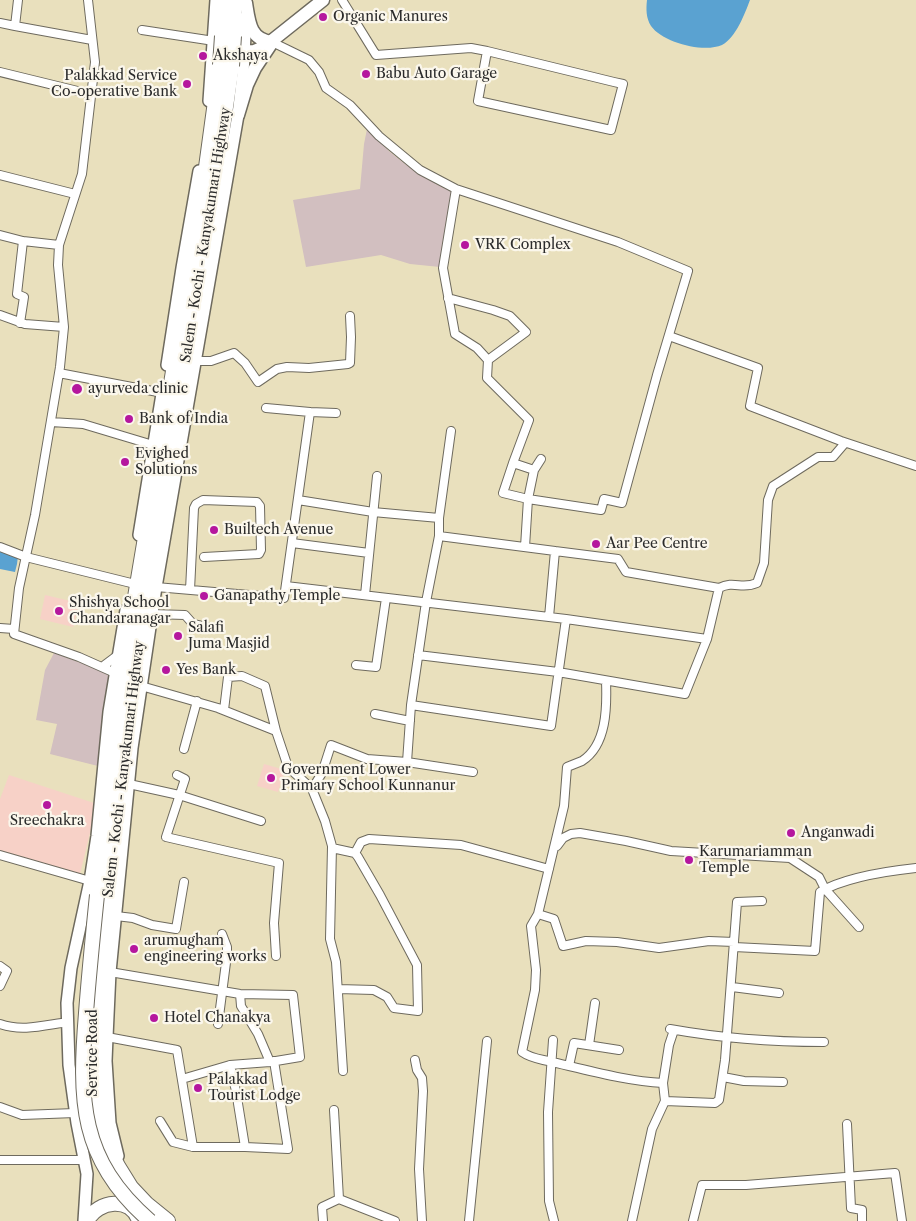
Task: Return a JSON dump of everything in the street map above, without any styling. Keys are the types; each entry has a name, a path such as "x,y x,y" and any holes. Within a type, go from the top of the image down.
{"highway":[{"name":"Salem - Kochi - Kanyakumari Highway","path":"168,1221 147,1204 131,1187 118,1166 105,1138 97,1090 96,1044 108,896 130,691 211,209 226,66 221,41 224,0"},
{"name":"Salem - Kochi - Kanyakumari Highway","path":"221,41 242,1"},
{"name":"Salem - Kochi - Kanyakumari Highway","path":"150,1221 115,1186 93,1143 85,1112 82,1066 97,895 105,843 118,698 226,66"},
{"path":"86,1221 93,1212 104,1205 124,1204 136,1216 147,1204"}],"main road":[{"path":"221,41 244,51 254,50 272,42 323,0"},
{"path":"242,1 256,35 260,39 272,42"},
{"path":"238,115 251,76 272,42"}],"street":[{"path":"15,26 18,0"},
{"path":"88,0 94,62 82,174 59,245 58,265 64,327 59,373 35,516 19,588 14,634 79,657 115,673"},
{"path":"86,1221 87,1174 75,1113 68,1046 67,1002 71,968 90,881 97,836 115,673 221,41 216,0"},
{"path":"342,0 376,56 471,48 487,51 623,84 611,130 478,101 487,51"},
{"name":"Service Road","path":"131,1187 115,1148 110,1124 106,1037 110,972 132,748 141,686 156,587 238,115 244,51 242,1"},
{"path":"0,24 92,40"},
{"path":"142,30 221,41"},
{"path":"272,42 309,60 319,72 326,88 350,105 379,136 420,170 456,190 618,242 688,271 622,503 604,499 601,510 528,499 503,493 529,420 486,378 488,360 526,332 510,316 448,298"},
{"path":"0,72 90,94"},
{"path":"0,175 75,194"},
{"path":"456,190 442,268 456,334 477,348 488,360"},
{"path":"0,235 23,241 59,245"},
{"path":"20,323 24,297 16,294 23,241"},
{"path":"0,316 20,323 64,327"},
{"path":"196,361 212,361 234,353 245,363 258,382 277,369 348,364 350,363 351,354 350,316"},
{"path":"669,336 758,368 750,406 845,443 916,466"},
{"path":"59,373 163,393"},
{"path":"266,408 336,413"},
{"path":"156,587 284,598 310,412"},
{"path":"51,422 83,424 153,445"},
{"path":"407,762 411,705 426,602 439,536 438,518 451,431"},
{"path":"439,536 618,559 626,572 719,588 727,583 749,586 757,583 764,564 768,500 774,486 818,457 833,457 845,443"},
{"path":"525,547 528,499 534,470 541,459"},
{"path":"513,463 534,470"},
{"path":"364,595 377,476"},
{"path":"190,590 194,508 196,504 203,500 257,502 260,506 259,554 254,556 204,557"},
{"path":"298,500 372,512 438,518"},
{"path":"292,543 368,553"},
{"path":"0,547 26,557 130,583"},
{"path":"549,617 555,551"},
{"path":"286,586 566,619 707,639"},
{"path":"418,655 558,672 685,694 707,639 719,588"},
{"path":"356,665 376,667 386,598"},
{"path":"152,614 185,616 194,624 216,629"},
{"path":"411,705 551,726 566,619"},
{"path":"0,628 14,628"},
{"path":"102,667 118,655"},
{"path":"224,710 228,678 242,676 265,686 276,731 288,767 312,789 325,821 332,848 330,938 336,962 343,1071"},
{"path":"606,681 604,727 593,750 582,760 567,767 564,806 538,914 531,926 536,970 535,990 522,1052 530,1057 569,1066 648,1082 663,1083"},
{"path":"141,686 224,710 276,731"},
{"path":"184,749 197,702"},
{"path":"375,714 410,721"},
{"path":"312,789 322,773 331,746 367,758 473,772"},
{"path":"177,775 185,779 166,837 279,863 274,923 276,956"},
{"path":"129,784 179,795 261,820"},
{"path":"554,850 563,838 571,834 580,833 671,851 790,858 819,877 825,889 859,927"},
{"path":"354,854 362,842 369,839 461,845 549,869"},
{"path":"332,848 354,854 380,895 417,965 418,1011 394,1008 387,997 374,990 338,989"},
{"path":"0,855 90,881"},
{"path":"538,914 554,918 563,946 586,941 617,942 659,948 709,942 815,951 820,892 831,886 861,878 916,868"},
{"path":"116,916 133,918 152,925 176,929 184,882"},
{"path":"665,1101 715,1103 719,1100 732,987 737,902 762,902"},
{"path":"218,1024 227,955 227,947 222,934"},
{"path":"0,966 6,971 0,986"},
{"path":"110,972 240,994 293,995 300,1056 272,1062 230,1065 182,1079"},
{"path":"732,987 779,992"},
{"path":"160,1121 173,1142 193,1147 288,1149 272,1062 258,1034 240,1006 240,994"},
{"path":"589,1045 595,1003"},
{"path":"0,1024 11,1028 22,1028 68,1022"},
{"path":"632,1221 652,1129 665,1101 663,1083 672,1030 727,1037 824,1042"},
{"path":"106,1037 177,1050 193,1147"},
{"path":"553,1040 548,1112 549,1201 554,1221"},
{"path":"469,1221 487,1041"},
{"path":"569,1066 574,1043 619,1050"},
{"path":"415,1060 417,1070 422,1078 423,1091 419,1169 422,1221"},
{"path":"230,1065 245,1147"},
{"path":"723,1077 744,1081 783,1082"},
{"path":"0,1107 22,1115 75,1113"},
{"path":"334,1110 339,1199"},
{"path":"847,1124 851,1208 862,1210 862,1221"},
{"path":"0,1160 84,1160"},
{"path":"693,1221 702,1185 746,1185 894,1173 902,1221"},
{"path":"323,1221 322,1207 339,1199 395,1221"}],"shaded area":[{"path":"367,129 405,164 436,184 454,191 440,267 410,264 381,255 306,267 293,200 360,189"},
{"name":"Shishya School Chandaranagar","path":"45,595 79,603 73,627 40,619"},
{"path":"54,653 110,676 98,766 50,754 57,724 36,720 45,670"},
{"name":"Government Lower Primary School Kunnanur","path":"264,764 285,770 278,792 257,786"},
{"path":"9,775 97,804 80,874 0,852 0,799"}],"water":[{"path":"647,0 750,0 732,37 722,45 705,48 674,42 657,32 648,20"},
{"path":"0,552 18,556 15,572 0,569"}],"place":[{"name":"Organic Manures","path":"323,17"},
{"name":"Akshaya","path":"203,56"},
{"name":"Babu Auto Garage","path":"366,74"},
{"name":"Palakkad Service Co-operative Bank","path":"187,84"},
{"name":"VRK Complex","path":"465,245"},
{"name":"ayurveda clinic","path":"77,389"},
{"name":"Bank of India","path":"129,419"},
{"name":"Evighed Solutions","path":"125,462"},
{"name":"Builtech Avenue","path":"214,530"},
{"name":"Aar Pee Centre","path":"596,544"},
{"name":"Ganapathy Temple","path":"204,596"},
{"name":"Shishya School Chandaranagar","path":"59,611"},
{"name":"Salafi Juma Masjid","path":"178,636"},
{"name":"Yes Bank","path":"166,670"},
{"name":"Government Lower Primary School Kunnanur","path":"271,778"},
{"name":"Sreechakra","path":"47,805"},
{"name":"Anganwadi","path":"791,833"},
{"name":"Karumariamman Temple","path":"689,860"},
{"name":"arumugham engineering works","path":"134,949"},
{"name":"Hotel Chanakya","path":"154,1018"},
{"name":"Palakkad Tourist Lodge","path":"198,1088"}]}
